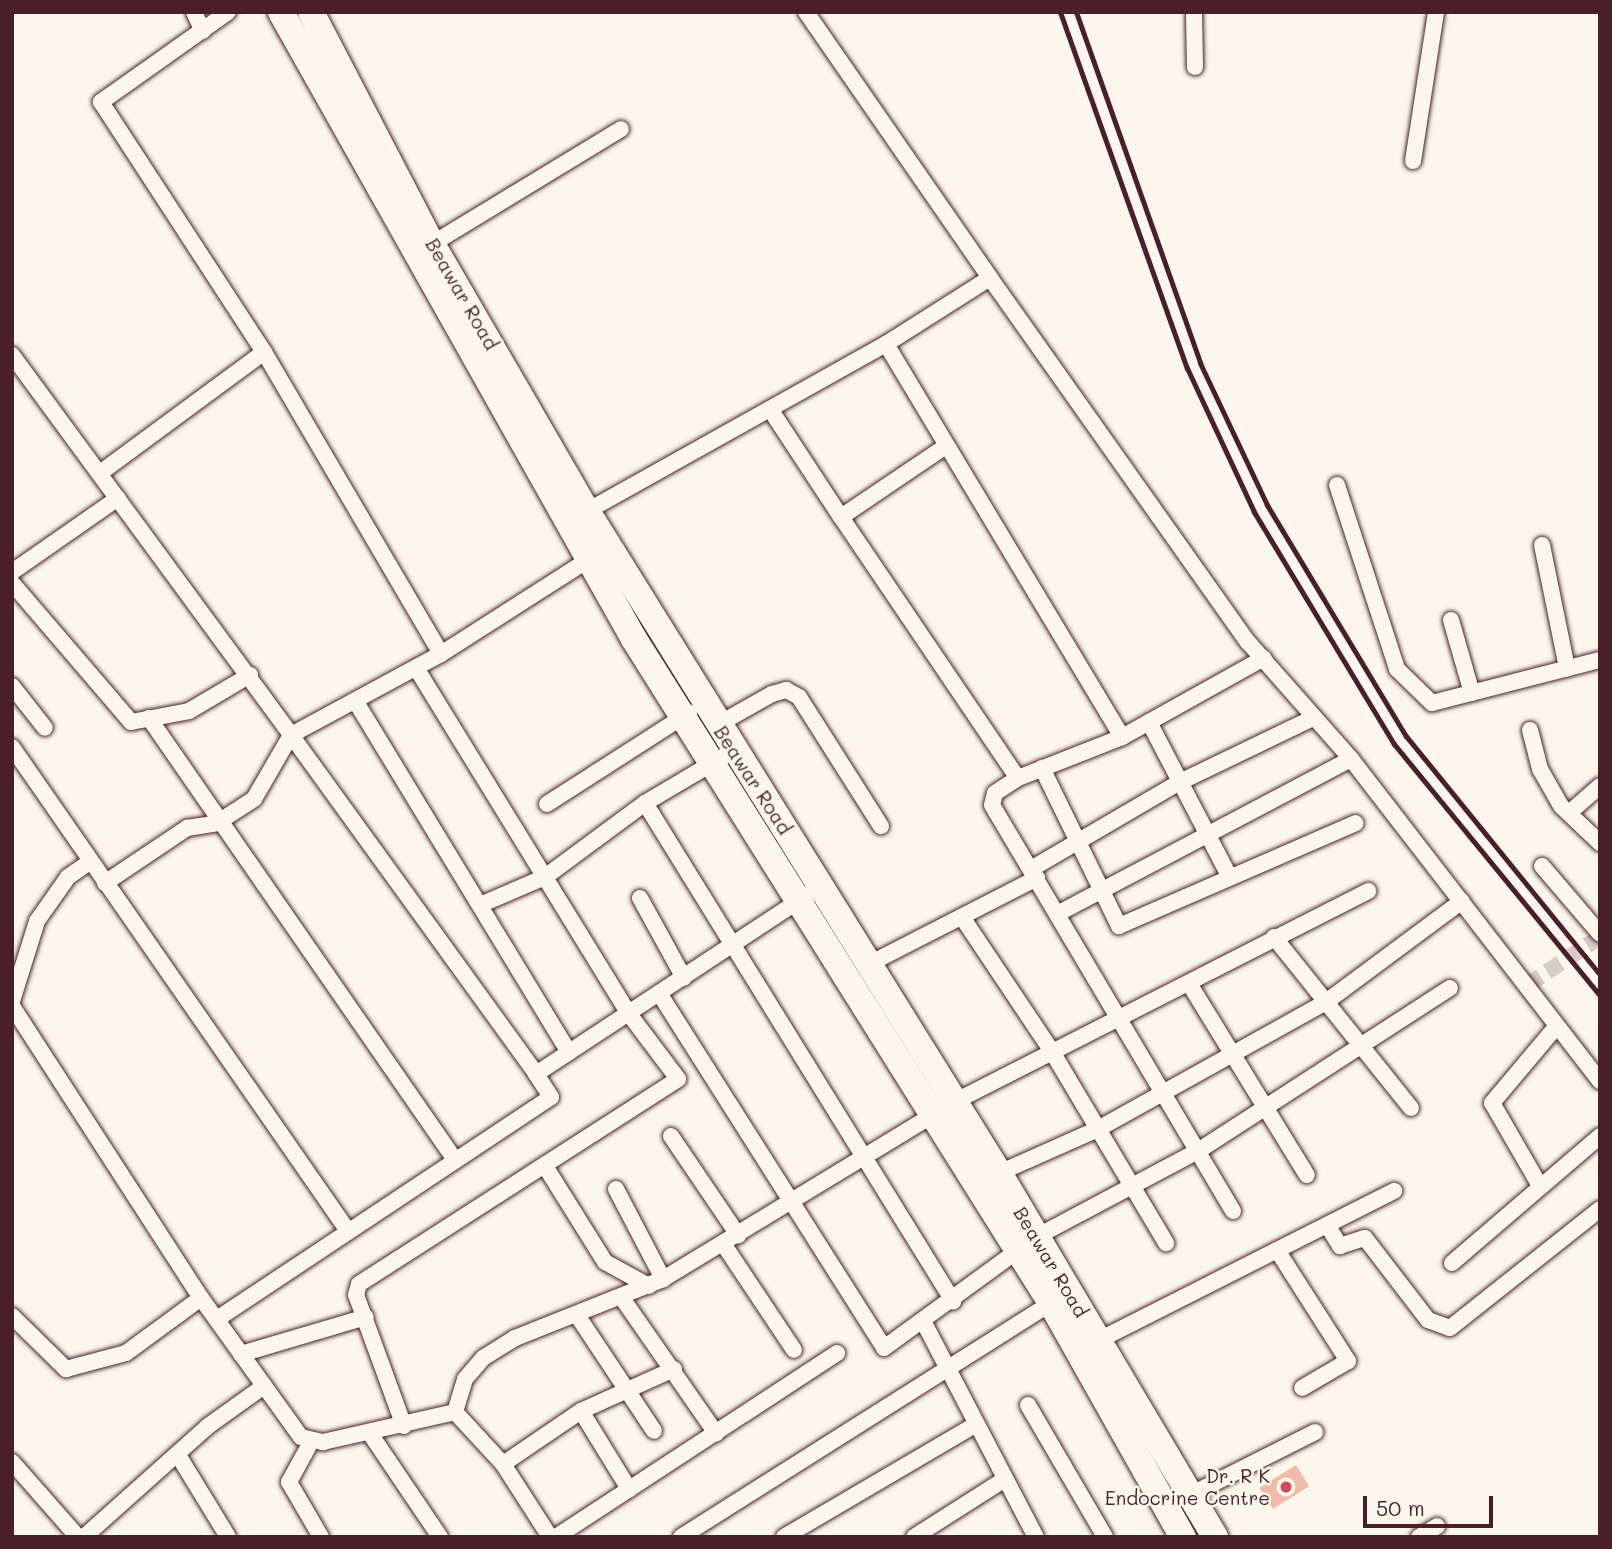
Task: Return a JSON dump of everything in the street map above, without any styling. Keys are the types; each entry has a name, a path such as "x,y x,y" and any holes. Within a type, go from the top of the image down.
{"main road":[{"name":"Beawar Road","path":"281,12 601,553 701,715 798,902 943,1108 1060,1297 1183,1537"},
{"name":"Beawar Road","path":"311,12 432,244 587,511 601,553"},
{"name":"Beawar Road","path":"722,757 821,886 869,964 943,1108 999,1173 1027,1244"},
{"name":"Beawar Road","path":"1060,1297 1097,1340 1215,1537"}],"street":[{"path":"194,12 203,31"},
{"path":"228,12 101,102 264,352 441,654"},
{"path":"806,12 1244,637 1312,718 1351,759 1600,1081"},
{"path":"1194,12 1195,67"},
{"path":"1413,161 1436,12"},
{"path":"432,244 621,129"},
{"path":"587,511 886,344 990,278"},
{"path":"886,344 943,447 1122,737"},
{"path":"100,473 264,352"},
{"path":"12,355 250,675 551,1097 217,1319"},
{"path":"769,409 1018,778"},
{"path":"841,517 943,447"},
{"path":"1338,485 1398,669 1432,703 1600,660"},
{"path":"12,572 118,498"},
{"path":"1542,545 1567,668"},
{"path":"105,883 187,828 217,823 254,799 291,735 441,654 601,553"},
{"path":"12,583 131,722 189,711 250,675"},
{"path":"1451,620 1472,693"},
{"path":"1233,1211 992,805 995,793 1018,778 1122,737 1264,658"},
{"path":"404,1426 361,1307 359,1284 678,1079 628,1014 416,668"},
{"path":"12,686 45,727"},
{"path":"547,804 701,715 786,690 799,697 881,826"},
{"path":"356,702 569,1052"},
{"path":"149,718 217,823 455,1160"},
{"path":"869,964 962,917 1034,873 1080,836 1180,782 1312,718"},
{"path":"1149,722 1228,874"},
{"path":"1530,730 1540,769 1569,813 1600,844"},
{"path":"12,747 88,863 105,883 348,1231"},
{"path":"480,905 545,877 645,803 722,757"},
{"path":"1057,914 1351,759"},
{"path":"1042,768 1080,836 1119,926 1228,874 1356,823"},
{"path":"1569,813 1600,786"},
{"path":"645,803 735,944 953,1301"},
{"path":"88,863 68,877 37,921 12,1003 201,1298 293,1429 311,1442 404,1426 455,1412"},
{"path":"1542,866 1600,934"},
{"path":"536,1074 821,886"},
{"path":"455,1412 465,1379 483,1358 641,1290 724,1245 863,1154 943,1108 1117,1014 1190,985 1274,937 1368,891"},
{"path":"640,898 684,978"},
{"path":"999,1173 1098,1129 1162,1090 1234,1056 1326,1002 1462,901"},
{"path":"962,917 1051,1050 1166,1244"},
{"path":"1274,937 1411,1108"},
{"path":"1190,985 1307,1175"},
{"path":"659,993 884,1348 953,1301 1027,1244 1133,1189 1198,1151 1364,1048 1450,988"},
{"path":"1540,1186 1492,1103 1556,1027"},
{"path":"671,1136 738,1235"},
{"path":"1452,1263 1600,1136"},
{"path":"545,1166 605,1262 641,1290"},
{"path":"616,1189 641,1290 674,1370 716,1433"},
{"path":"1097,1340 1394,1191"},
{"path":"1326,1225 1340,1247 1365,1238 1428,1320 1450,1328 1600,1209"},
{"path":"724,1245 794,1350"},
{"path":"1277,1250 1348,1361 1302,1388"},
{"path":"681,1537 1060,1297"},
{"path":"12,1316 57,1365 85,1366 107,1360 201,1298"},
{"path":"241,1354 361,1307"},
{"path":"578,1315 654,1431"},
{"path":"923,1321 946,1370 1036,1537"},
{"path":"556,1537 836,1353"},
{"path":"503,1464 581,1411 625,1388 674,1370"},
{"path":"84,1537 178,1455 264,1386"},
{"path":"1028,1405 1105,1537"},
{"path":"581,1411 629,1489"},
{"path":"455,1412 503,1464 551,1537"},
{"path":"784,1537 975,1425"},
{"path":"369,1432 440,1537"},
{"path":"1190,1495 1315,1432"},
{"path":"311,1442 289,1482 321,1537"},
{"path":"178,1455 228,1537"},
{"path":"12,1462 78,1537"},
{"path":"914,1537 1005,1479"},
{"path":"1419,1537 1437,1526"}],"building":[{"path":"1296,1465 1309,1486 1273,1509 1260,1488"}],"tunnel":[{"path":"1527,985 1600,937"}],"railway":[{"path":"1060,12 1187,368 1254,512 1394,744 1600,996"},
{"path":"1076,12 1200,363 1267,505 1406,736 1600,975"}],"place":[{"name":"Dr. R K Endocrine Centre","path":"1286,1487"}]}
